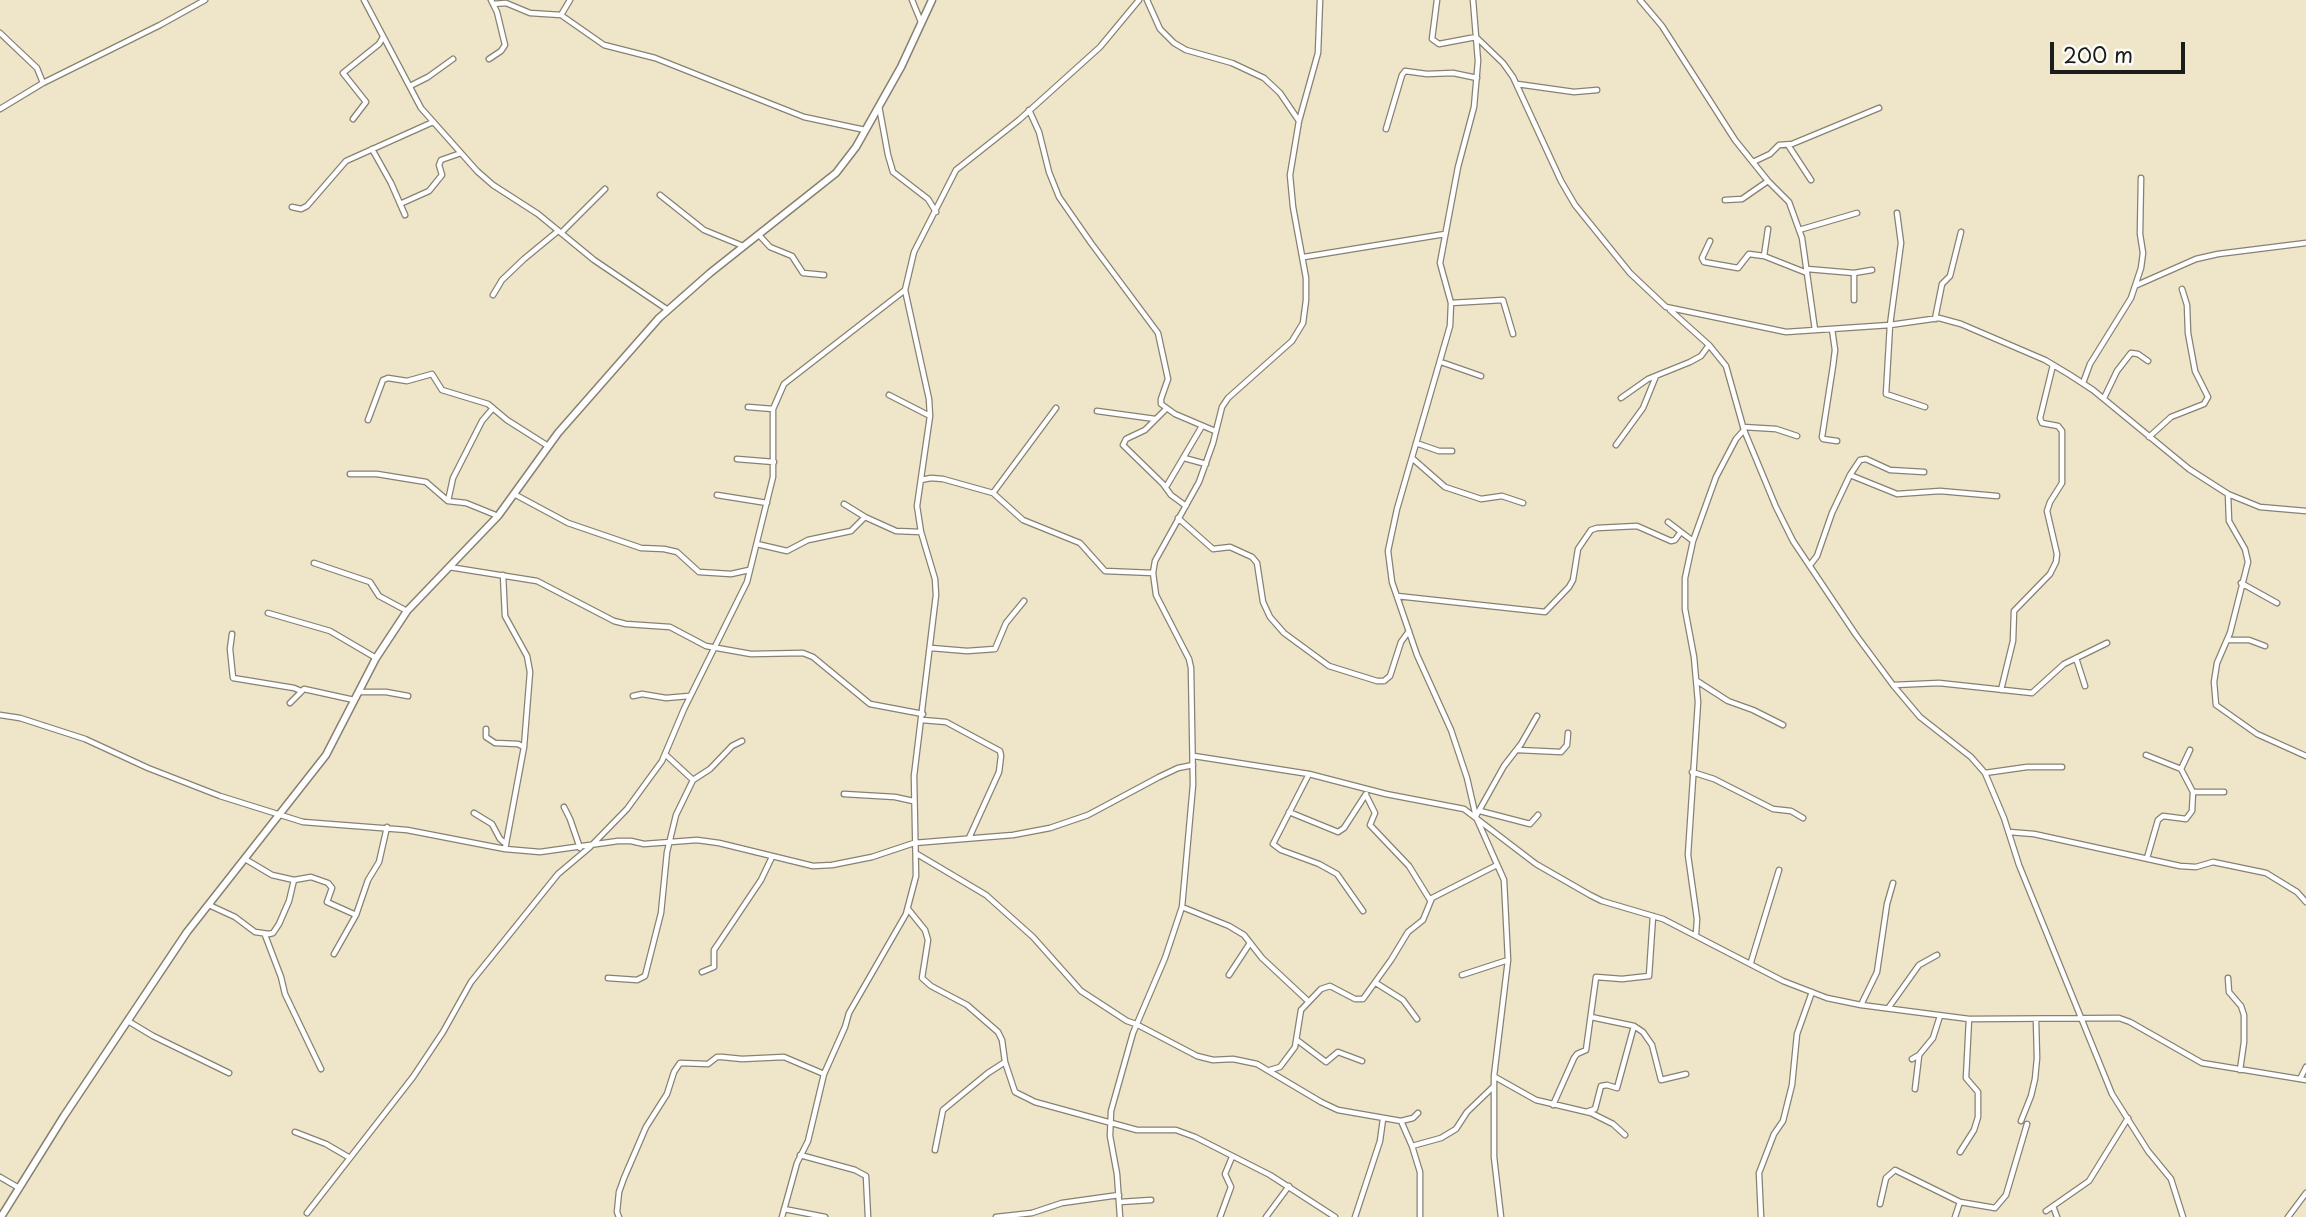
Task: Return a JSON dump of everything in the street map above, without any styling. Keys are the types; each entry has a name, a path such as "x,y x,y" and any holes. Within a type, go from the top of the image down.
{"main road":[{"path":"1,1217 128,1021 209,905 326,755 376,658 407,611 498,516 548,446 668,310 836,173 879,105 932,0"}],"street":[{"path":"0,108 205,0"},
{"path":"364,0 421,108 461,153 493,185 538,214 594,260 668,310"},
{"path":"561,15 570,0"},
{"path":"912,0 922,24"},
{"path":"782,1217 800,1155 807,1141 824,1074 849,1013 908,909 916,876 913,801 936,586 921,532 917,506 930,416 929,399 905,290 914,252 956,170 1100,47 1139,0"},
{"path":"1147,0 1160,29 1174,43 1186,50 1231,63 1264,78 1280,93 1299,121"},
{"path":"1120,1217 1120,1198 1109,1122 1136,1024 1165,958 1182,907 1194,757 1191,668 1156,595 1153,573 1158,553 1186,506 1206,464 1222,407 1228,398 1282,351 1299,332 1303,323 1306,300 1304,257 1293,207 1290,175 1299,121 1318,53 1320,0"},
{"path":"1437,0 1432,34 1435,43 1476,37"},
{"path":"1473,0 1477,78 1471,122 1458,167 1440,263 1451,303 1450,326 1388,551 1388,567 1424,673 1451,730 1467,778 1476,817 1504,880 1508,960 1494,1076 1494,1157 1501,1217"},
{"path":"1640,0 1662,26 1719,117 1768,181 1789,202 1799,230 1815,330"},
{"path":"489,59 505,46 492,2 506,3 523,11 561,15 604,45 655,58 804,117 865,130"},
{"path":"0,33 37,68 43,83"},
{"path":"353,119 366,102 343,73 379,44 384,36"},
{"path":"1476,37 1503,63 1516,84 1575,205 1630,273 1709,345 1726,366 1744,428 1776,508 1793,541 1893,685 1920,717 1971,757 1985,773 2019,865 2112,1094 2148,1151 2171,1179 2183,1217"},
{"path":"410,86 453,59"},
{"path":"1386,129 1405,71 1452,73 1477,78"},
{"path":"1516,84 1574,92 1597,90"},
{"path":"879,105 893,172 928,199 936,212"},
{"path":"1753,162 1770,154 1779,145 1787,145 1879,108"},
{"path":"1029,110 1039,132 1049,172 1059,197 1158,333 1168,379 1161,399 1166,409 1215,431"},
{"path":"292,206 304,208 346,161 433,122"},
{"path":"1787,145 1811,180"},
{"path":"372,149 405,215"},
{"path":"400,204 429,191 440,179 441,160 461,153"},
{"path":"2083,383 2090,364 2136,285 2143,253 2140,234 2141,178"},
{"path":"1725,200 1742,199 1768,181"},
{"path":"493,295 502,280 524,259 560,232 605,189"},
{"path":"660,195 704,230 744,247"},
{"path":"1799,230 1857,213"},
{"path":"1898,213 1900,243 1890,325 1886,394 1925,407"},
{"path":"1764,256 1768,229"},
{"path":"1935,319 1942,284 1950,276 1961,232"},
{"path":"1304,257 1445,234"},
{"path":"759,235 770,247 792,256 803,273 824,275"},
{"path":"1710,241 1702,258 1704,262 1738,268 1749,254 1764,256 1807,271 1854,273 1872,270"},
{"path":"2136,285 2196,259 2306,243"},
{"path":"1854,273 1854,300"},
{"path":"2149,437 2171,418 2204,404 2208,397 2195,371 2188,333 2188,305 2182,289"},
{"path":"307,1213 413,1077 443,1032 471,982 558,874 590,847 627,809 666,755 690,696 740,598 750,570 773,477 773,409 784,384 905,290"},
{"path":"1451,303 1503,300 1513,334"},
{"path":"1666,307 1786,332 1935,319 1961,324 2053,365 2083,383 2189,469 2228,494 2260,507 2306,511"},
{"path":"1832,329 1834,358 1822,437 1837,441"},
{"path":"1620,398 1638,384 1690,362 1709,345"},
{"path":"2104,399 2131,353 2148,361"},
{"path":"1441,362 1481,376"},
{"path":"2001,690 2012,641 2014,611 2050,574 2056,562 2057,554 2047,511 2062,483 2062,431 2058,426 2042,423 2040,418 2053,365"},
{"path":"368,420 383,380 388,378 407,381 434,374 442,390 484,403 548,446"},
{"path":"1616,445 1643,408 1656,375"},
{"path":"888,395 930,416"},
{"path":"748,407 773,409"},
{"path":"448,501 453,478 482,421 493,408"},
{"path":"993,493 1056,408"},
{"path":"1166,409 1144,430 1126,439 1123,445 1171,495 1186,506"},
{"path":"1097,411 1155,419"},
{"path":"1166,487 1202,426"},
{"path":"1744,428 1776,429 1797,436"},
{"path":"1696,934 1697,919 1688,855 1692,772 1697,740 1696,681 1684,594 1685,578 1693,541 1716,477 1744,428"},
{"path":"1416,443 1439,451 1452,451"},
{"path":"1184,458 1206,464"},
{"path":"1412,458 1445,487 1481,499 1502,496 1523,503"},
{"path":"737,459 774,462"},
{"path":"1810,565 1817,556 1832,513 1850,475 1862,459 1890,470 1924,472"},
{"path":"350,474 376,474 426,482 448,501 466,503 498,516"},
{"path":"1850,475 1897,494 1940,491 1997,496"},
{"path":"921,480 943,479 993,493 1023,520 1080,543 1105,571 1153,573"},
{"path":"514,494 568,523 641,548 677,552 699,572 731,574 750,570"},
{"path":"2228,494 2228,521 2247,555 2248,562 2227,640 2219,656 2214,679 2216,705 2258,734 2306,756"},
{"path":"717,495 767,503"},
{"path":"845,504 896,531 921,532"},
{"path":"757,544 787,551 808,540 851,531 866,517"},
{"path":"1178,518 1213,549 1230,547 1252,557 1257,563 1263,602 1270,617 1284,633 1329,666 1384,681 1390,676 1401,642 1409,631"},
{"path":"1668,522 1693,541"},
{"path":"1397,596 1545,612 1573,580 1578,550 1591,530 1637,526 1671,541 1681,533"},
{"path":"314,563 370,582 379,596 407,611"},
{"path":"449,566 537,581 614,621 670,626 697,642 715,648 751,654 803,653 813,657 870,705 946,722 1000,751 1001,756 999,772 968,839"},
{"path":"503,575 505,616 529,663 524,747 506,847"},
{"path":"2241,583 2277,603"},
{"path":"931,648 967,651 995,649 1006,623 1024,601"},
{"path":"268,613 330,631 376,658"},
{"path":"232,634 230,649 233,678 300,691"},
{"path":"2227,640 2249,640 2265,646"},
{"path":"1893,685 1939,683 2032,693 2064,664 2107,643"},
{"path":"2076,658 2085,686"},
{"path":"1696,681 1728,701 1783,725"},
{"path":"290,703 300,691 309,689 354,700"},
{"path":"358,692 386,692 408,696"},
{"path":"633,696 690,696"},
{"path":"0,715 20,718 85,739 148,768 220,796 317,824 387,827 540,852 618,841 644,844 697,840 802,864 832,865 872,857 914,843 1013,835 1050,828 1088,815 1159,777 1178,768 1193,765"},
{"path":"1476,817 1504,766 1537,716"},
{"path":"486,729 485,737 495,743 518,744 524,747"},
{"path":"1517,750 1561,752 1567,745 1568,733"},
{"path":"608,978 637,980 645,976 661,913 673,821 694,780 710,769 732,746 742,741"},
{"path":"2181,769 2190,750"},
{"path":"666,755 694,780"},
{"path":"2146,755 2181,769 2193,792 2190,816 2186,819 2163,816 2158,820 2147,858"},
{"path":"1194,757 1309,774 1367,792 1457,807 1476,817 1535,863 1602,901 1653,916 1696,934 1783,981 1843,1002 1969,1019 2108,1017 2130,1022 2202,1063 2306,1080"},
{"path":"1985,773 2027,767 2062,767"},
{"path":"1692,772 1714,779 1765,805 1791,811 1802,818"},
{"path":"1309,774 1273,844 1338,874 1363,911"},
{"path":"1289,812 1338,832 1344,828 1367,792"},
{"path":"1367,792 1375,813 1370,825 1409,866 1430,900"},
{"path":"2193,792 2224,792"},
{"path":"844,794 895,797 913,801"},
{"path":"564,807 580,848"},
{"path":"1479,811 1530,824 1538,815"},
{"path":"474,813 492,824 506,847"},
{"path":"334,954 356,915 368,880 379,862 387,827"},
{"path":"2009,832 2034,834 2191,867 2213,862 2266,873 2297,892 2306,902"},
{"path":"916,853 986,895 1033,937 1080,991 1127,1021 1197,1056 1257,1064 1329,1107 1353,1114 1401,1121 1418,1113"},
{"path":"702,972 714,967 714,950 761,880 772,856"},
{"path":"245,859 262,871 294,880 311,877 328,883 331,888 327,902 356,915"},
{"path":"1269,1070 1280,1068 1297,1040 1298,1018 1308,1001 1321,989 1330,986 1355,999 1363,999 1404,937 1423,919 1430,900 1497,865"},
{"path":"1751,962 1779,870"},
{"path":"209,905 264,935 276,930 289,901 294,880"},
{"path":"1861,1005 1877,972 1887,904 1893,883"},
{"path":"1182,907 1244,935 1262,958 1308,1001"},
{"path":"908,909 927,934 922,978 931,986 967,1005 1001,1035 1012,1087 1022,1096 1136,1130 1176,1130 1195,1137 1289,1186 1335,1217"},
{"path":"1553,1105 1577,1054 1586,1050 1596,977 1622,979 1649,976 1653,916"},
{"path":"264,935 285,993 321,1069"},
{"path":"1229,975 1250,943"},
{"path":"1889,1007 1919,965 1937,955"},
{"path":"1462,975 1508,960"},
{"path":"2228,978 2229,992 2241,1006 2244,1015 2244,1042 2239,1070"},
{"path":"1376,983 1403,1000 1417,1019"},
{"path":"1761,1217 1759,1173 1774,1134 1783,1121 1792,1085 1797,1034 1812,992"},
{"path":"1912,1059 1919,1055 1933,1038 1940,1016"},
{"path":"1591,1017 1634,1026 1643,1032 1652,1045 1661,1080 1686,1074"},
{"path":"1960,1152 1978,1117 1978,1092 1966,1078 1969,1019"},
{"path":"1880,1204 1886,1178 1895,1170 1960,1202 1995,1208 2006,1195 2035,1079 2036,1020"},
{"path":"128,1021 153,1037 229,1073"},
{"path":"1586,1112 1595,1109 1601,1086 1617,1088 1634,1026"},
{"path":"1297,1040 1326,1062 1342,1052 1363,1061"},
{"path":"1915,1089 1919,1055"},
{"path":"619,1217 619,1192 624,1178 646,1127 667,1094 677,1065 708,1064 717,1057 750,1059 769,1056 784,1057 824,1074"},
{"path":"935,1150 943,1110 1005,1062"},
{"path":"2300,1079 2306,1067"},
{"path":"1494,1076 1536,1100 1586,1112 1613,1124 1625,1135"},
{"path":"1412,1146 1441,1138 1456,1129 1467,1112 1494,1086"},
{"path":"2046,1211 2082,1187 2095,1174 2128,1118"},
{"path":"1355,1217 1380,1141 1383,1119"},
{"path":"1401,1121 1420,1172 1420,1217"},
{"path":"295,1132 326,1144 350,1158"},
{"path":"800,1155 855,1170 866,1176 868,1217"},
{"path":"1220,1217 1231,1187 1225,1174 1232,1157"},
{"path":"0,1177 19,1188"},
{"path":"1266,1217 1289,1186"},
{"path":"2288,1217 2306,1193"},
{"path":"996,1217 1032,1213 1062,1203 1120,1198 1151,1200"},
{"path":"1955,1217 1960,1202"},
{"path":"2053,1206 2057,1217"},
{"path":"784,1209 825,1217"}]}
